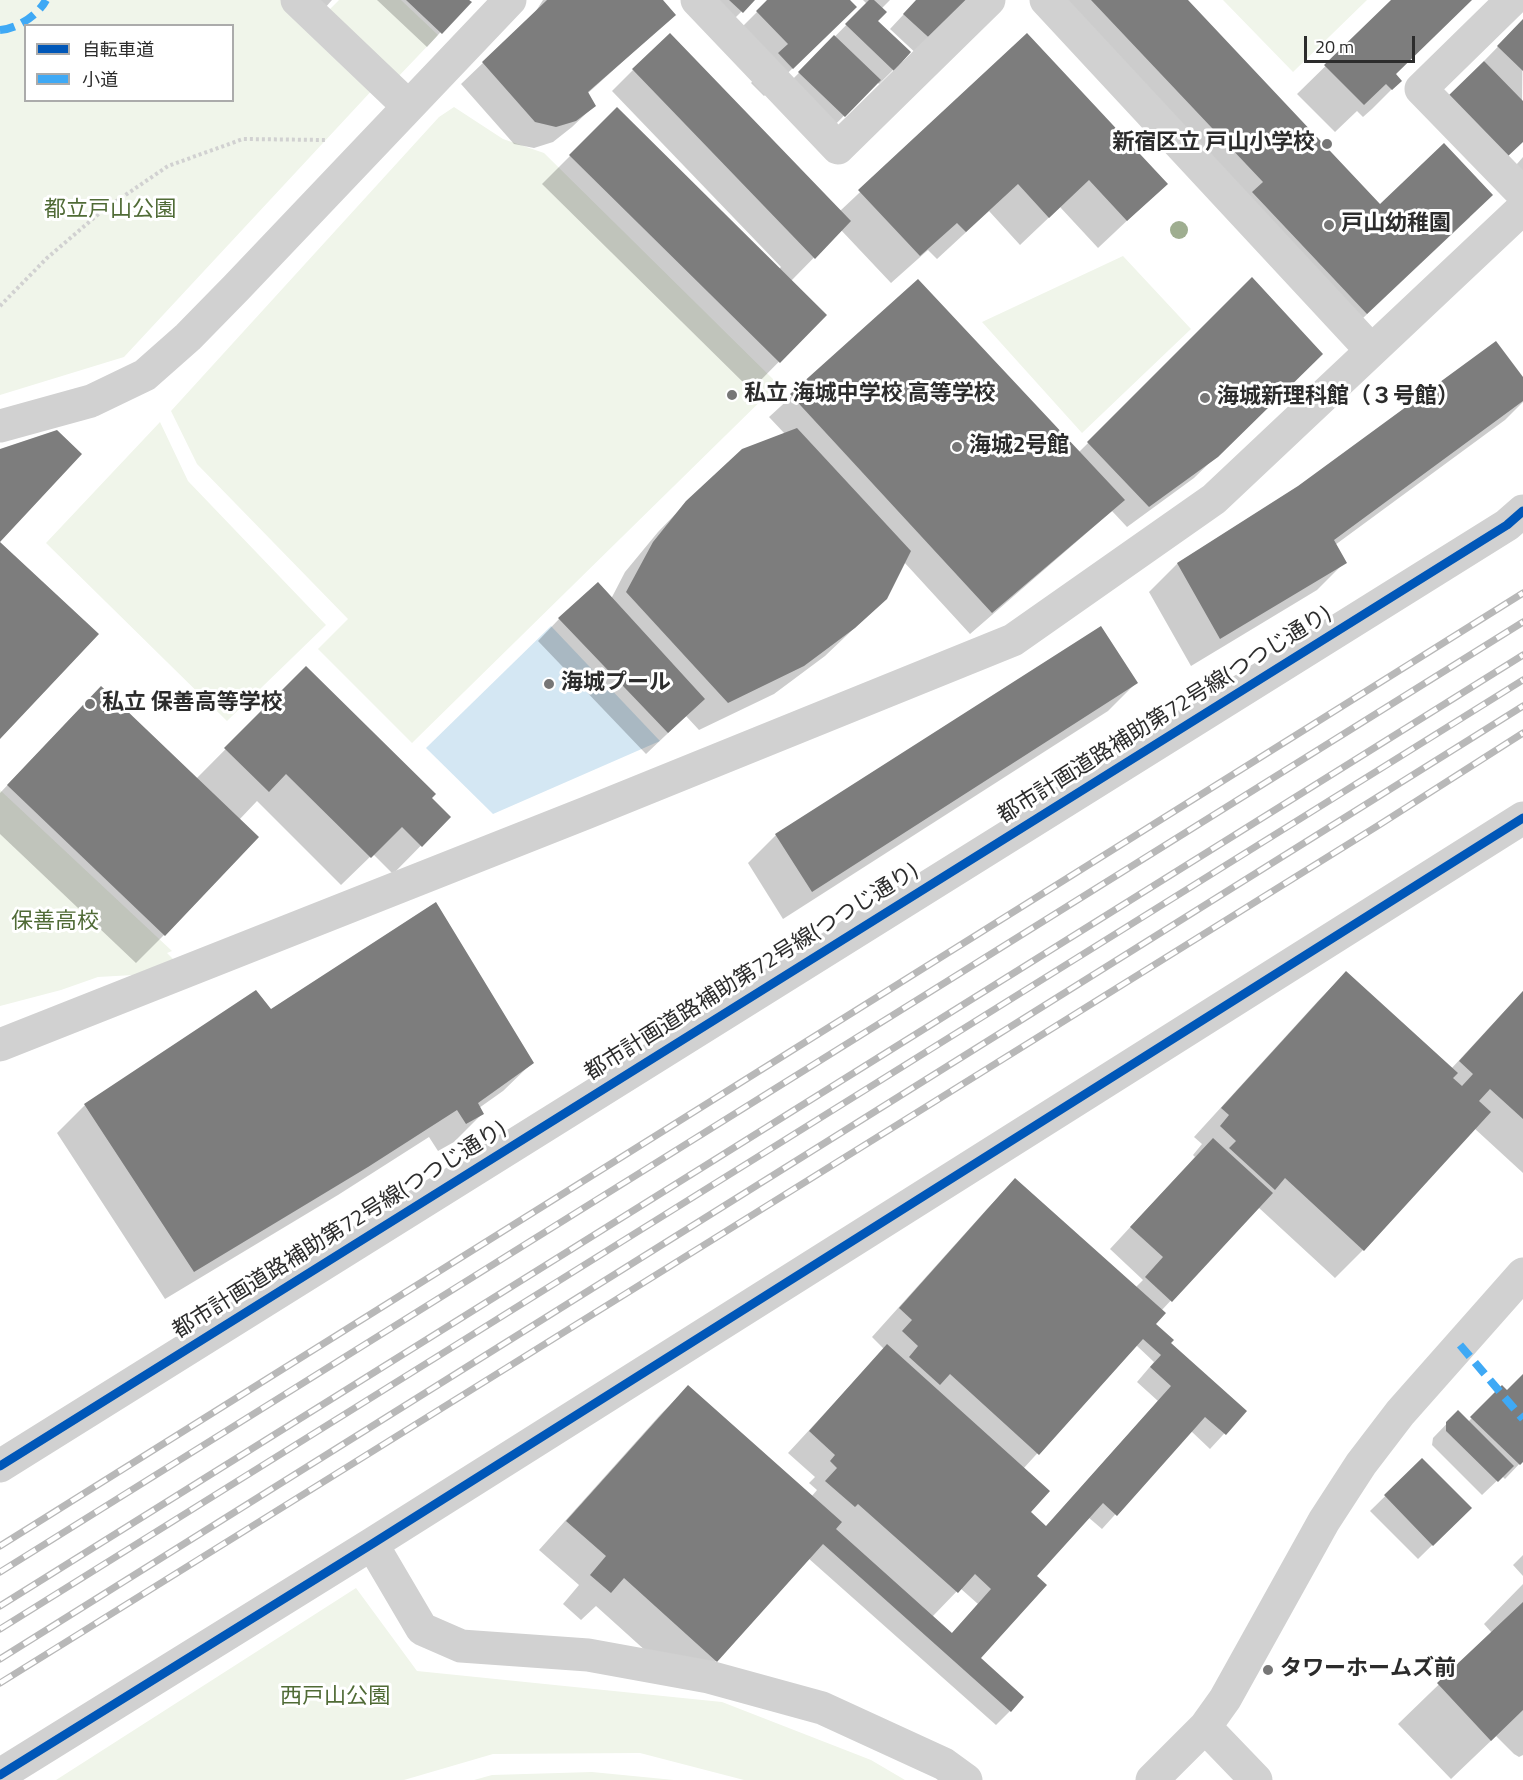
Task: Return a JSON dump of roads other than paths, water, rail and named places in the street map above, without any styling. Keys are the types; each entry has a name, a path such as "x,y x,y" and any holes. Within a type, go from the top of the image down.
{"street":[{"path":"297,0 408,106"},
{"path":"0,426 91,401 146,375 188,337 236,288 510,0"},
{"path":"697,0 838,148 989,0"},
{"path":"1046,0 1371,350"},
{"path":"1512,0 1421,89 1523,194"},
{"path":"0,1045 586,813 1012,640 1214,499 1523,208"},
{"name":"都市計画道路補助第72号線(つつじ通り)","path":"0,1466 1507,525 1523,511"},
{"path":"0,1775 372,1544 1523,818"},
{"path":"1152,1780 1205,1727 1225,1700 1324,1521 1361,1464 1400,1413 1523,1274"},
{"path":"372,1544 422,1629 461,1646 588,1655 709,1677 822,1708 944,1764 966,1780"},
{"path":"1205,1727 1256,1780"}],"water":[{"name":"海城プール","path":"551,626 660,741 493,814 426,748"}],"railway":[{"path":"0,1546 1523,593"},
{"path":"0,1572 1523,622"},
{"path":"0,1606 1523,655"},
{"path":"0,1629 1523,680"},
{"path":"0,1659 1523,706"},
{"path":"0,1683 1379,825 1523,733"}],"place":[{"name":"新宿区立 戸山小学校","path":"1327,144"},
{"name":"戸山幼稚園","path":"1329,225"},
{"name":"私立 海城中学校 高等学校","path":"732,395"},
{"name":"海城新理科館（３号館）","path":"1205,398"},
{"name":"海城2号館","path":"957,447"},
{"name":"海城プール","path":"549,684"},
{"name":"私立 保善高等学校","path":"90,704"},
{"name":"タワーホームズ前","path":"1268,1670"}],"park label":[{"name":"都立戸山公園","path":"110,211"},
{"name":"保善高校","path":"55,923"},
{"name":"西戸山公園","path":"335,1698"}]}
